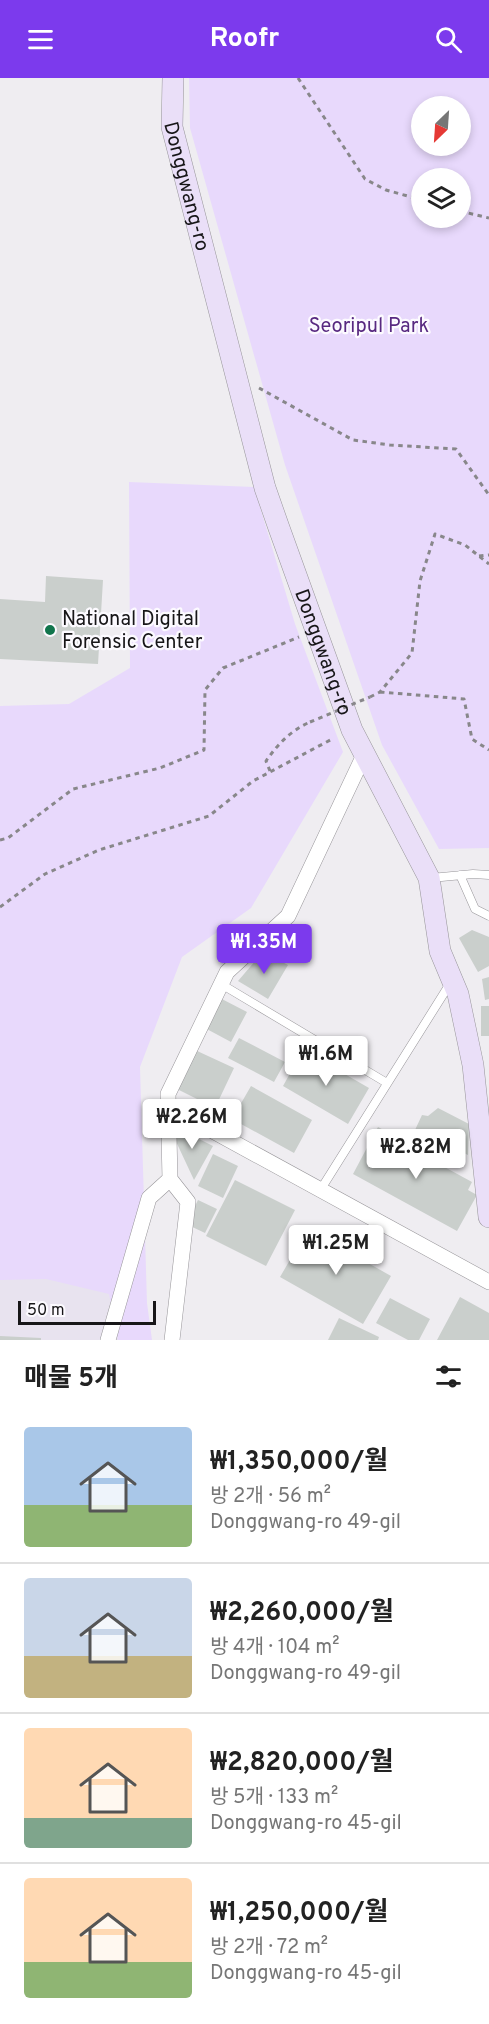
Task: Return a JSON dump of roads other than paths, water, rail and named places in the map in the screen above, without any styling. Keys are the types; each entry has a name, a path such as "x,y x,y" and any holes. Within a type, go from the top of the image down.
{"street":[{"name":"Donggwang-ro","path":"173,78 172,127 265,488 352,730 429,878 440,951 458,994 473,1065 488,1208"},
{"path":"176,1338 188,1202 170,1179 168,1094 226,972 288,916 364,755"},
{"path":"169,1107 489,1282"},
{"path":"108,1340 149,1198 170,1179"}],"lane":[{"path":"460,875 475,909 489,916"},
{"path":"429,878 489,875"},
{"path":"321,1189 452,980"},
{"path":"220,984 387,1083"}],"place":[{"name":"National Digital Forensic Center","path":"50,630"}],"park label":[{"name":"Seoripul Park","path":"369,325"}]}
